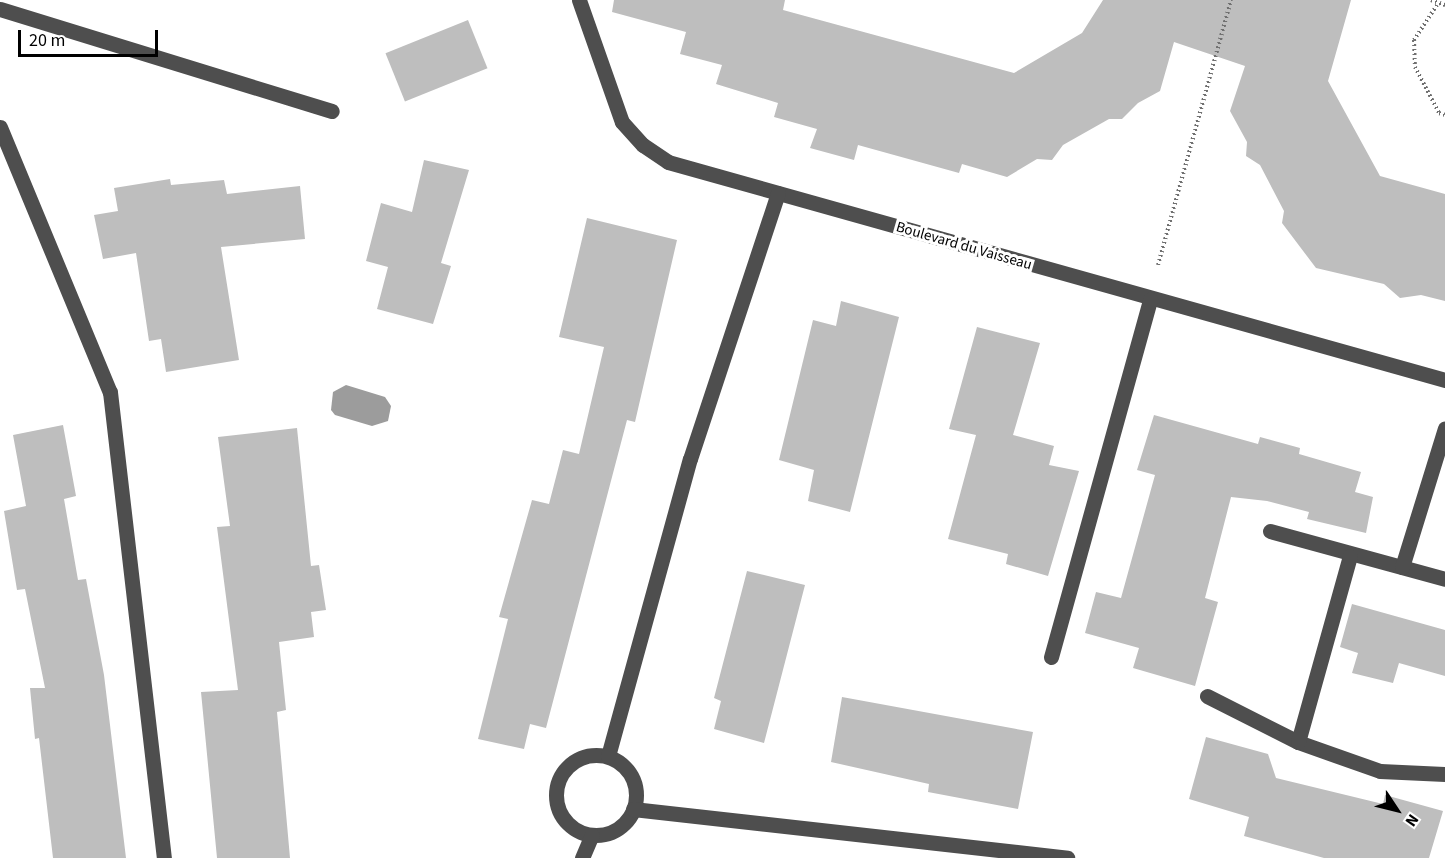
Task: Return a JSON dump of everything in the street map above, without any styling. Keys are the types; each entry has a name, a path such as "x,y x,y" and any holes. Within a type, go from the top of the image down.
{"street":[{"name":"Boulevard du Vaisseau","path":"579,0 622,122 643,145 668,162 1445,380"},
{"path":"0,9 332,111"},
{"path":"0,127 110,392 164,858"},
{"path":"608,756 690,459 778,193"},
{"path":"1051,657 1150,298"},
{"path":"1402,567 1445,428"},
{"path":"1270,531 1350,556 1445,579"},
{"path":"1298,742 1350,556"},
{"path":"1207,696 1298,742 1380,771 1445,774"},
{"path":"586,756 608,756 633,778 633,809 614,831 592,835 565,820 557,787 568,765 586,756"},
{"path":"633,809 1067,858"},
{"path":"582,858 592,835"}],"path":[{"path":"1150,298 1231,0"},
{"path":"1431,0 1437,5 1445,5"},
{"path":"1437,5 1414,40 1415,67 1439,113 1445,115"}],"shaded area":[{"path":"346,385 385,397 391,406 388,421 372,426 335,415 331,410 333,392"}],"building":[{"path":"614,0 785,0 783,10 1014,73 1082,33 1103,0 1351,0 1328,81 1380,176 1445,194 1445,301 1421,295 1400,298 1384,284 1316,268 1282,223 1284,211 1260,165 1246,156 1247,142 1230,111 1245,66 1174,42 1160,91 1138,103 1122,119 1109,119 1063,145 1052,160 1037,159 1007,177 962,164 959,173 858,145 854,160 810,148 817,129 774,117 778,103 716,84 722,65 680,54 686,32 612,12"},
{"path":"468,20 487,68 405,102 385,53"},
{"path":"424,160 469,170 441,263 451,266 433,324 377,309 388,267 366,261 381,203 412,212"},
{"path":"170,179 171,185 224,180 227,194 300,186 305,239 221,247 239,360 166,372 161,339 149,341 136,253 103,259 94,215 118,211 114,188"},
{"path":"587,218 677,240 635,422 627,420 546,728 530,724 524,749 478,739 508,619 499,617 532,500 549,504 563,450 579,454 604,347 559,337"},
{"path":"841,301 899,317 850,512 808,501 814,470 779,460 813,320 836,326"},
{"path":"977,327 1040,343 1013,435 1054,446 1049,465 1079,471 1048,576 1006,564 1008,554 948,539 976,435 949,429"},
{"path":"1154,415 1258,444 1260,437 1300,448 1299,454 1361,472 1355,492 1373,497 1366,533 1307,519 1309,512 1267,501 1231,497 1205,598 1218,602 1195,686 1133,668 1139,648 1085,633 1096,592 1121,598 1155,475 1137,470"},
{"path":"63,425 76,496 64,499 78,580 86,579 104,675 126,858 53,858 39,738 35,739 30,688 45,688 25,589 17,590 4,511 26,506 13,435"},
{"path":"297,428 311,566 319,565 326,610 311,612 314,637 279,642 286,710 277,712 290,858 217,858 201,692 238,690 217,527 230,526 218,437"},
{"path":"747,571 805,585 764,743 714,729 721,701 714,698"},
{"path":"1352,604 1445,630 1445,676 1399,663 1393,683 1352,673 1358,653 1340,647"},
{"path":"842,697 1033,732 1018,809 928,792 929,784 831,762"},
{"path":"1206,737 1268,754 1276,778 1383,804 1385,795 1443,811 1429,858 1324,858 1244,836 1249,817 1189,799"}]}
